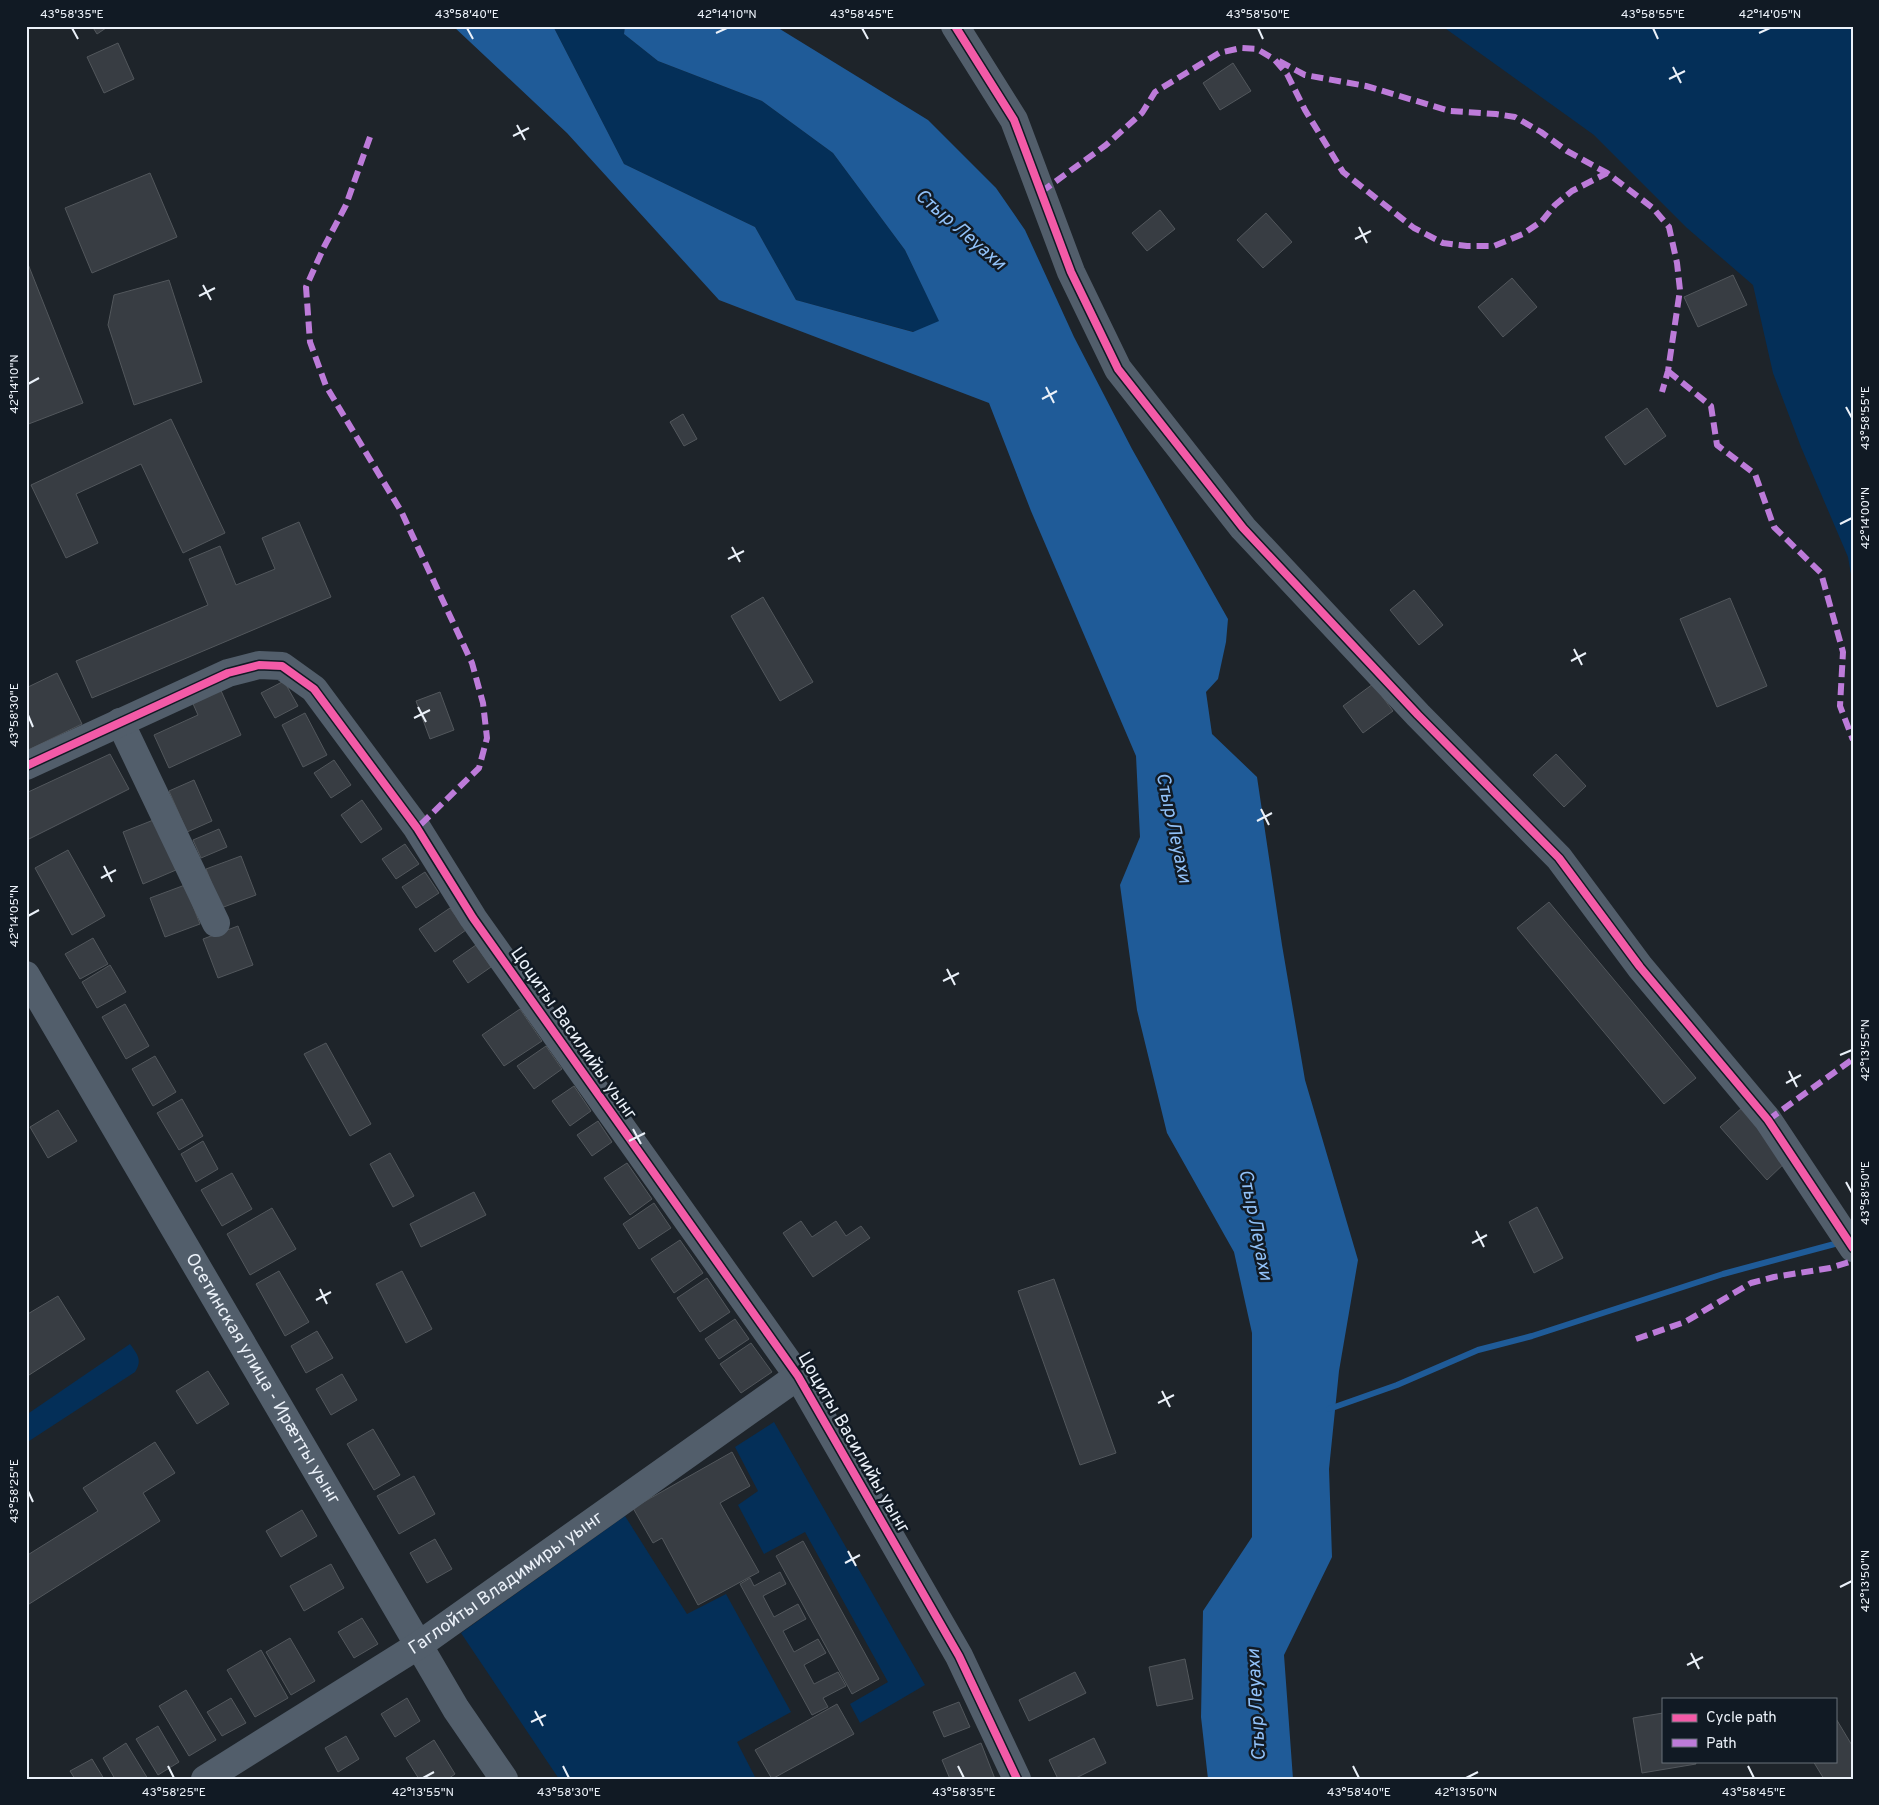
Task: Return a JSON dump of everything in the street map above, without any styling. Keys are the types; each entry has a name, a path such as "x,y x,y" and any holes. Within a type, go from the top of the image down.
{"street":[{"path":"955,26 1014,120 1071,272 1118,369 1243,528 1418,715 1559,858 1640,967 1768,1120 1853,1248"},
{"name":"Цоциты Василийы уынг","path":"26,766 228,673 259,665 282,666 314,689 417,828 478,926 798,1376 959,1656 1017,1779"},
{"path":"120,722 216,923"},
{"name":"Осетинская улица - Ирæтты уынг","path":"26,975 456,1708 504,1779"},
{"name":"Гаглойты Владимиры уынг","path":"205,1779 419,1645 798,1376"}],"shaded area":[{"path":"553,26 625,26 624,34 658,61 762,101 833,153 905,250 940,322 914,332 796,300 755,227 624,164"},
{"path":"1442,26 1853,26 1853,586 1848,557 1801,447 1773,373 1753,285 1687,228 1594,135"},
{"path":"130,1344 137,1354 139,1361 135,1372 26,1443 26,1415"},
{"path":"774,1422 925,1685 860,1723 850,1704 888,1682 805,1532 764,1554 738,1505 758,1491 735,1447"},
{"path":"625,1516 687,1614 726,1594 791,1712 737,1742 756,1779 559,1779 461,1633"}],"water":[{"name":"Стыр Леуахи","path":"453,26 553,26 624,164 755,227 796,300 913,332 939,321 905,250 833,153 762,101 658,61 624,34 625,26 775,26 928,120 996,188 1025,230 1074,337 1132,449 1228,619 1226,642 1218,679 1206,692 1212,734 1257,777 1282,945 1305,1080 1358,1260 1339,1371 1329,1469 1332,1557 1284,1655 1293,1779 1208,1779 1201,1717 1203,1611 1252,1537 1252,1333 1234,1252 1167,1133 1137,1010 1120,885 1140,837 1136,756 1031,511 989,403 719,300 567,133"}],"building":[{"path":"92,26 109,26 97,34"},
{"path":"118,43 134,79 104,93 87,57"},
{"path":"1233,63 1251,91 1220,110 1203,83"},
{"path":"150,173 177,237 92,273 65,208"},
{"path":"1160,210 1175,229 1147,251 1132,233"},
{"path":"1266,213 1292,242 1263,268 1237,240"},
{"path":"26,259 83,403 26,425"},
{"path":"1733,275 1747,305 1698,327 1684,297"},
{"path":"1512,278 1537,307 1503,337 1478,307"},
{"path":"169,280 202,382 134,405 108,325 114,295"},
{"path":"1647,408 1666,436 1625,465 1605,437"},
{"path":"683,414 697,439 684,446 670,422"},
{"path":"171,419 225,533 183,553 141,464 76,494 98,543 66,558 31,485"},
{"path":"299,522 331,597 92,698 76,661 208,605 189,559 220,546 236,585 275,569 262,538"},
{"path":"1414,590 1443,625 1419,645 1390,610"},
{"path":"763,597 813,682 780,701 731,616"},
{"path":"1730,598 1767,686 1717,707 1680,619"},
{"path":"57,673 82,724 26,751 26,688"},
{"path":"284,681 298,706 275,718 261,693"},
{"path":"218,684 241,735 169,768 154,735 198,715 190,697"},
{"path":"1373,684 1393,711 1363,733 1343,706"},
{"path":"440,692 454,730 430,739 416,701"},
{"path":"305,713 327,755 303,767 282,725"},
{"path":"110,754 129,789 29,839 26,835 26,793"},
{"path":"1556,754 1586,786 1564,807 1533,775"},
{"path":"334,760 351,785 331,798 314,773"},
{"path":"194,780 212,821 187,832 169,791"},
{"path":"362,800 382,829 361,843 341,815"},
{"path":"156,819 176,870 143,884 123,832"},
{"path":"219,829 227,847 201,858 193,840"},
{"path":"405,844 419,864 396,879 382,859"},
{"path":"68,850 105,916 72,935 35,868"},
{"path":"241,856 256,895 221,908 206,869"},
{"path":"425,872 439,893 416,908 402,887"},
{"path":"185,885 200,924 165,937 150,898"},
{"path":"1549,902 1696,1078 1664,1104 1517,928"},
{"path":"450,908 466,930 435,952 419,929"},
{"path":"238,926 253,965 218,978 203,939"},
{"path":"93,938 108,964 80,979 65,954"},
{"path":"476,945 491,967 468,983 453,961"},
{"path":"110,965 126,992 97,1008 82,982"},
{"path":"125,1004 149,1046 126,1059 102,1017"},
{"path":"520,1009 542,1041 504,1066 482,1035"},
{"path":"326,1043 371,1124 350,1136 304,1054"},
{"path":"546,1046 562,1069 534,1089 517,1066"},
{"path":"155,1056 176,1092 153,1106 132,1069"},
{"path":"574,1086 591,1111 570,1126 552,1101"},
{"path":"182,1099 203,1136 179,1150 157,1113"},
{"path":"1743,1107 1789,1159 1767,1180 1720,1127"},
{"path":"58,1110 77,1141 48,1158 30,1127"},
{"path":"598,1121 612,1142 592,1156 577,1135"},
{"path":"203,1141 218,1169 196,1182 181,1154"},
{"path":"390,1153 414,1196 393,1207 370,1164"},
{"path":"627,1163 652,1199 630,1215 604,1178"},
{"path":"232,1173 252,1209 222,1226 201,1190"},
{"path":"474,1192 486,1215 421,1247 410,1224"},
{"path":"654,1203 671,1228 639,1249 623,1224"},
{"path":"1537,1207 1563,1258 1534,1273 1509,1222"},
{"path":"272,1208 296,1249 250,1275 227,1234"},
{"path":"801,1221 812,1237 836,1221 846,1236 861,1226 870,1238 813,1277 783,1233"},
{"path":"680,1240 703,1273 674,1293 651,1259"},
{"path":"279,1271 309,1322 285,1336 256,1284"},
{"path":"402,1271 432,1329 406,1343 376,1284"},
{"path":"707,1278 730,1312 700,1332 677,1298"},
{"path":"1054,1279 1116,1453 1080,1465 1018,1291"},
{"path":"58,1296 85,1339 26,1377 26,1315"},
{"path":"735,1319 749,1339 719,1359 705,1339"},
{"path":"317,1331 333,1358 306,1373 291,1346"},
{"path":"751,1343 772,1372 741,1393 720,1364"},
{"path":"208,1371 229,1404 197,1424 176,1391"},
{"path":"342,1374 357,1400 331,1415 316,1389"},
{"path":"373,1429 400,1475 374,1490 347,1444"},
{"path":"155,1442 175,1473 143,1493 160,1521 26,1606 26,1556 98,1511 83,1488"},
{"path":"732,1452 750,1486 720,1503 759,1572 698,1605 662,1538 653,1543 633,1508"},
{"path":"414,1476 435,1514 399,1534 377,1496"},
{"path":"302,1510 317,1536 281,1557 266,1531"},
{"path":"435,1539 452,1569 427,1583 410,1553"},
{"path":"803,1541 879,1679 852,1694 776,1556"},
{"path":"331,1564 344,1588 304,1611 290,1586"},
{"path":"780,1572 786,1584 763,1596 774,1617 798,1604 806,1619 783,1631 794,1652 818,1639 826,1653 804,1665 814,1684 838,1672 846,1686 823,1698 828,1707 812,1715 740,1584 750,1578 754,1586"},
{"path":"362,1618 378,1644 354,1658 338,1632"},
{"path":"290,1638 315,1681 291,1695 266,1652"},
{"path":"261,1650 288,1698 255,1717 227,1670"},
{"path":"1185,1659 1193,1699 1157,1706 1149,1667"},
{"path":"1075,1672 1086,1693 1029,1721 1019,1700"},
{"path":"186,1690 216,1740 189,1756 159,1706"},
{"path":"231,1698 246,1723 222,1736 207,1712"},
{"path":"407,1698 420,1721 395,1737 381,1714"},
{"path":"959,1702 970,1727 944,1737 933,1712"},
{"path":"837,1704 854,1734 772,1779 755,1750"},
{"path":"1662,1713 1662,1762 1695,1762 1696,1764 1642,1773 1633,1718"},
{"path":"1836,1719 1853,1747 1853,1779 1824,1779 1814,1762 1836,1762"},
{"path":"158,1726 179,1762 158,1775 136,1739"},
{"path":"346,1736 359,1759 338,1772 325,1748"},
{"path":"1094,1738 1106,1763 1074,1779 1058,1779 1049,1760"},
{"path":"434,1740 455,1774 448,1779 419,1779 406,1758"},
{"path":"126,1743 148,1779 115,1779 103,1758"},
{"path":"981,1743 995,1779 950,1779 942,1760"},
{"path":"92,1759 104,1779 75,1779 70,1771"}],"waterway":[{"path":"1329,1409 1397,1385 1478,1350 1532,1336 1723,1274 1842,1242"}],"marked path":[{"path":"1041,192 1106,145 1142,113 1155,92 1219,53 1241,48 1257,49 1274,59 1287,74 1305,110 1343,172 1414,228 1443,243 1467,246 1494,246 1523,234 1542,221 1555,205 1572,191 1607,173 1653,208 1669,227 1677,263 1680,290 1668,371 1662,392"},
{"path":"1279,61 1305,75 1366,86 1450,111 1515,117 1541,132 1567,151 1607,173"},
{"path":"370,137 346,205 306,287 310,342 326,386 401,511 472,663 483,703 487,738 479,768 417,828"},
{"path":"1668,371 1711,406 1717,445 1755,474 1774,527 1821,573 1843,652 1840,706 1853,740"},
{"path":"1768,1120 1853,1059"},
{"path":"1636,1339 1685,1322 1751,1283 1774,1277 1830,1268 1853,1261"}],"cycle path":[{"path":"955,26 1014,120 1071,272 1118,369 1243,528 1418,715 1559,858 1640,967 1768,1120 1853,1248"},
{"path":"26,766 228,673 259,665 282,666 314,689 417,828 473,918 798,1376 959,1656 1017,1779"}]}
